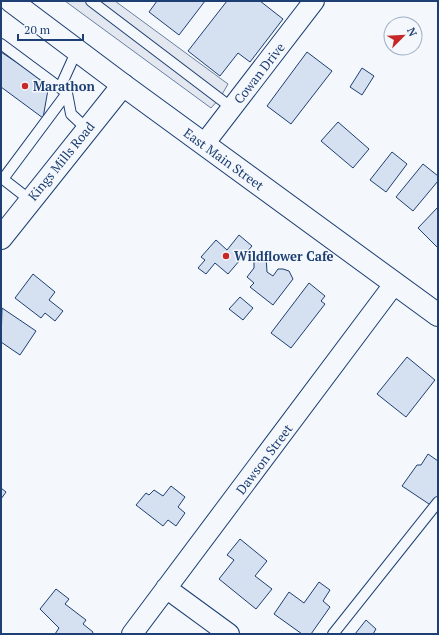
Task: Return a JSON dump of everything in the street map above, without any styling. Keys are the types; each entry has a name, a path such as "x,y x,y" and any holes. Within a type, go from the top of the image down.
{"main road":[{"name":"East Main Street","path":"11,1 123,85 438,314"},
{"name":"Kings Mills Road","path":"1,238 123,85"}],"street":[{"name":"Cowan Drive","path":"204,144 314,1"},
{"name":"Dawson Street","path":"132,634 395,283"},
{"path":"166,588 229,634"}],"lane":[{"path":"91,1 232,108"},
{"path":"1,44 67,93"},
{"path":"76,50 63,81 71,114 87,129"},
{"path":"30,200 3,179 67,93"},
{"path":"333,634 438,502"}],"shaded area":[{"path":"65,1 115,1 228,84 220,98 211,108"}],"building":[{"path":"157,1 205,1 179,35 149,12"},
{"path":"227,1 260,1 283,19 250,62 238,53 220,76 188,51"},
{"name":"Marathon","path":"1,52 49,84 43,118 1,87"},
{"path":"307,52 332,71 291,124 267,106"},
{"path":"362,68 374,76 362,95 350,87"},
{"path":"338,122 369,149 353,168 321,141"},
{"path":"392,152 407,164 386,192 370,180"},
{"path":"423,164 438,176 438,181 413,211 396,197"},
{"path":"438,207 438,248 418,228"},
{"path":"239,235 252,246 228,274 215,263 206,274 198,268 205,260 201,257 216,240 227,250"},
{"path":"263,255 266,256 267,272 273,276 278,269 283,269 289,271 293,279 273,305 250,287 254,283 247,277 254,268 254,262 257,257"},
{"path":"33,274 55,292 49,300 63,311 55,321 45,313 41,318 15,298"},
{"path":"309,283 325,296 321,301 325,304 291,348 271,333"},
{"path":"240,297 253,308 243,320 229,309"},
{"path":"2,308 36,331 20,355 1,342"},
{"path":"407,357 435,380 406,417 377,394"},
{"path":"428,454 438,461 438,496 432,506 402,486 417,465 421,465"},
{"path":"171,486 185,497 178,507 185,513 176,526 168,520 163,526 136,505 146,493 149,495 154,490 163,496"},
{"path":"1,488 6,492 1,499"},
{"path":"240,539 267,561 255,576 272,589 256,609 219,579 234,560 227,555"},
{"path":"319,582 330,590 323,601 330,607 311,634 302,634 274,614 289,592 304,603"},
{"path":"56,589 69,599 65,604 86,620 83,624 93,632 92,634 55,634 59,628 40,609"},
{"path":"366,620 376,629 373,634 355,634"}],"place":[{"name":"Marathon","path":"25,86"},
{"name":"Wildflower Cafe","path":"226,256"}]}
